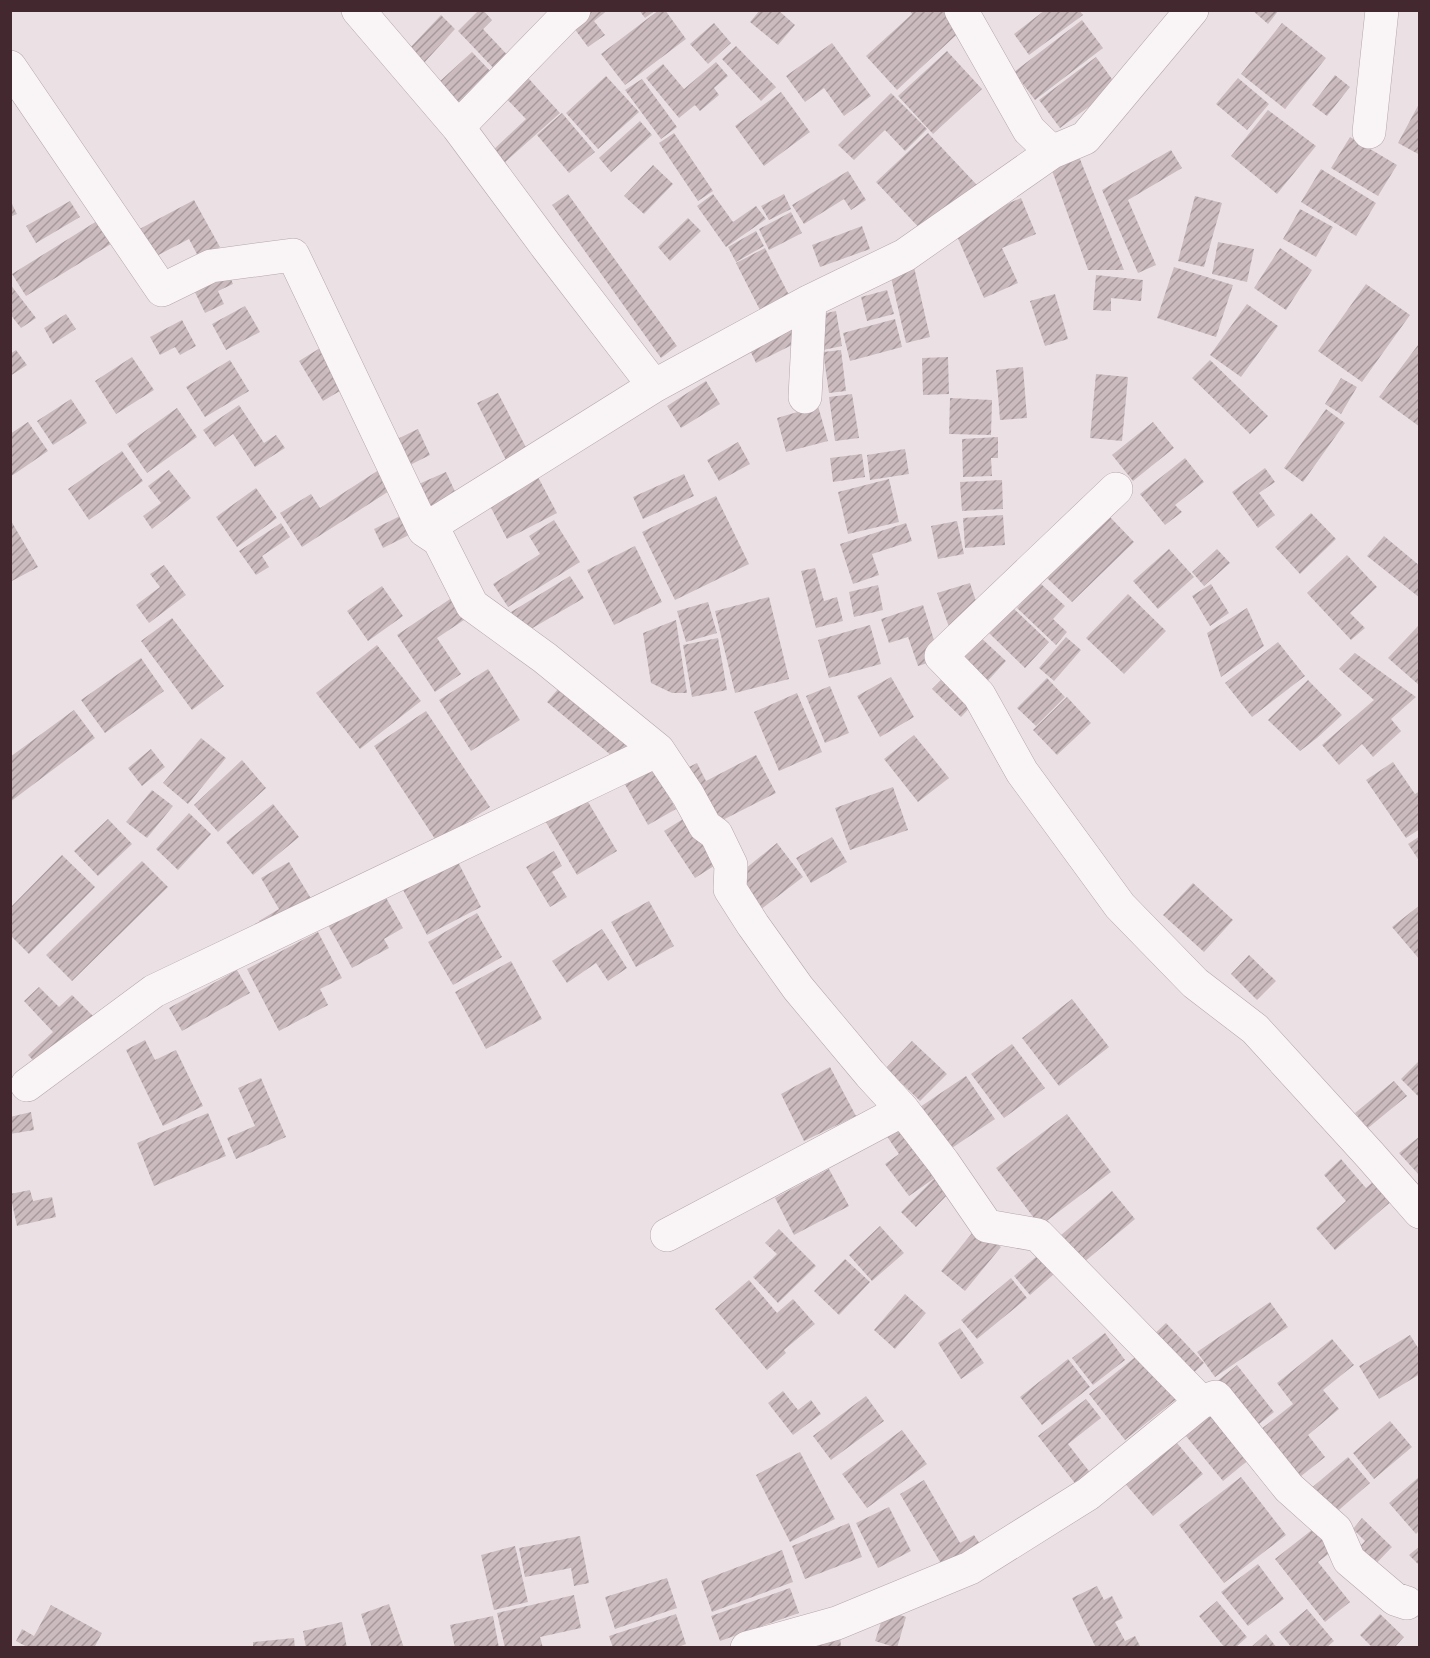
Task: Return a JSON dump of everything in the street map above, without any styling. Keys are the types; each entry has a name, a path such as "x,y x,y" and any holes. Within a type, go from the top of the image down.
{"street":[{"path":"358,10 458,127 654,386"},
{"path":"458,127 574,10"},
{"path":"961,10 1029,130 1052,152"},
{"path":"424,530 654,386 810,301 905,255 1052,152 1085,138 1192,10"},
{"path":"1369,132 1383,10"},
{"path":"10,67 162,290 211,266 293,255 424,530 439,540 472,605 545,658 658,750 705,825 716,834 731,865 730,889 753,925 798,988 903,1110 943,1162 987,1226 1038,1234 1201,1402"},
{"path":"805,397 810,301"},
{"path":"1116,489 941,656 979,695 1022,772 1120,906 1195,983 1255,1029 1419,1212"},
{"path":"27,1085 154,991 658,750"},
{"path":"667,1235 903,1110"},
{"path":"747,1647 837,1623 970,1568 1088,1494 1201,1402 1216,1397 1289,1488 1336,1530 1349,1560 1395,1599 1415,1606"}],"building":[{"path":"479,10 483,10 492,20 483,29 514,62 500,75 458,31"},
{"path":"580,10 608,10 594,21 605,35 588,47 568,20"},
{"path":"639,10 656,10 645,18"},
{"path":"659,10 665,10 686,39 625,85 601,54"},
{"path":"760,10 778,10 795,25 778,45 750,22"},
{"path":"909,10 956,10 968,24 897,90 866,56 912,14"},
{"path":"1045,10 1079,10 1083,15 1029,55 1014,34"},
{"path":"1252,10 1279,10 1268,24"},
{"path":"441,15 455,29 423,64 408,50"},
{"path":"1082,20 1103,48 1035,100 1014,72"},
{"path":"714,23 731,43 708,64 690,44"},
{"path":"1282,23 1326,58 1285,109 1241,74"},
{"path":"832,43 871,96 844,116 824,88 805,102 786,76"},
{"path":"736,46 776,87 761,101 722,59"},
{"path":"947,51 982,89 933,134 898,96"},
{"path":"472,52 494,75 460,107 438,83"},
{"path":"1096,57 1117,86 1060,128 1039,100"},
{"path":"716,62 728,76 714,88 719,95 700,111 695,105 679,118 646,78 663,64 684,89"},
{"path":"520,69 560,113 503,164 491,152 526,119 498,90"},
{"path":"1335,75 1350,87 1327,116 1312,105"},
{"path":"606,76 639,112 598,149 566,113"},
{"path":"1238,78 1269,104 1247,130 1216,104"},
{"path":"642,79 677,127 661,139 625,90"},
{"path":"781,92 810,132 764,166 735,126"},
{"path":"891,93 927,129 905,151 885,130 854,160 838,145"},
{"path":"1420,102 1420,155 1398,143"},
{"path":"1268,110 1316,146 1277,194 1231,156"},
{"path":"562,113 595,152 569,173 537,135"},
{"path":"640,121 652,135 611,172 599,158"},
{"path":"674,133 713,191 698,201 659,143"},
{"path":"928,133 977,185 925,234 876,182"},
{"path":"1350,137 1397,165 1378,196 1331,168"},
{"path":"1171,150 1182,168 1128,200 1156,265 1138,273 1102,190"},
{"path":"1078,154 1124,270 1088,270 1050,165"},
{"path":"653,165 673,184 644,214 624,196"},
{"path":"1321,169 1376,203 1356,236 1301,202"},
{"path":"848,171 866,200 851,210 844,199 804,224 792,205"},
{"path":"568,194 677,346 661,358 552,205"},
{"path":"713,194 733,222 756,206 766,219 726,247 697,206"},
{"path":"784,194 791,209 769,220 761,206"},
{"path":"1195,196 1222,203 1204,267 1178,261"},
{"path":"1021,198 1036,234 1002,248 1018,283 984,298 953,227"},
{"path":"10,200 17,214 10,217"},
{"path":"194,200 220,247 199,258 189,239 147,261 132,233"},
{"path":"70,201 80,217 36,243 26,226"},
{"path":"1300,209 1333,227 1316,257 1283,239"},
{"path":"791,212 802,233 769,250 759,229"},
{"path":"688,218 701,231 670,261 658,247"},
{"path":"97,221 111,244 26,296 12,274"},
{"path":"862,226 870,249 820,267 812,245"},
{"path":"756,231 764,246 736,262 728,247"},
{"path":"1218,242 1254,249 1247,282 1212,274"},
{"path":"765,248 790,297 761,312 736,263"},
{"path":"1280,248 1312,270 1286,310 1254,288"},
{"path":"226,267 233,284 218,291 224,304 205,313 191,284"},
{"path":"914,267 930,337 906,343 890,273"},
{"path":"1174,267 1233,285 1216,337 1157,318"},
{"path":"1096,275 1143,280 1141,301 1111,298 1111,311 1093,310"},
{"path":"10,284 36,318 21,328 10,314"},
{"path":"1366,284 1410,315 1362,382 1318,351"},
{"path":"887,290 894,314 867,321 861,297"},
{"path":"1055,294 1068,339 1045,346 1030,301"},
{"path":"1247,304 1278,326 1241,377 1210,355"},
{"path":"245,306 260,332 226,350 212,324"},
{"path":"836,311 842,346 823,350 817,315"},
{"path":"66,314 76,329 53,344 44,328"},
{"path":"895,319 902,347 850,361 843,333"},
{"path":"182,320 196,346 180,355 175,347 160,355 150,337"},
{"path":"794,321 802,340 756,363 747,344"},
{"path":"325,345 350,385 323,401 299,361"},
{"path":"1418,345 1420,346 1420,427 1379,397"},
{"path":"16,350 27,365 10,376 10,354"},
{"path":"841,350 846,391 829,393 823,352"},
{"path":"132,357 154,390 116,414 95,381"},
{"path":"948,357 949,394 923,395 922,358"},
{"path":"230,360 249,391 205,417 186,387"},
{"path":"1210,360 1268,416 1250,434 1192,378"},
{"path":"1023,367 1027,418 1000,420 996,370"},
{"path":"1096,374 1128,377 1122,441 1090,438"},
{"path":"1341,378 1357,387 1341,414 1325,404"},
{"path":"706,381 720,404 681,428 667,406"},
{"path":"498,393 531,457 510,468 477,403"},
{"path":"852,394 859,438 835,441 829,397"},
{"path":"950,398 992,400 991,435 949,434"},
{"path":"71,399 87,423 53,445 37,421"},
{"path":"239,405 264,443 276,435 285,448 255,467 233,434 215,447 203,430"},
{"path":"818,406 828,441 786,452 777,418"},
{"path":"177,408 197,437 147,473 127,444"},
{"path":"1326,409 1345,423 1303,482 1284,468"},
{"path":"28,422 48,451 10,477 10,434"},
{"path":"1153,422 1174,448 1133,481 1112,455"},
{"path":"418,429 430,455 406,467 393,441"},
{"path":"998,437 998,458 991,458 992,476 963,477 962,439"},
{"path":"738,442 750,464 719,481 707,460"},
{"path":"905,449 909,474 870,480 867,455"},
{"path":"122,451 143,481 89,520 68,489"},
{"path":"862,454 865,477 833,482 830,458"},
{"path":"1185,458 1204,482 1175,505 1182,512 1165,525 1140,494"},
{"path":"385,466 397,486 302,547 280,513 311,494 320,508"},
{"path":"1265,468 1275,482 1259,493 1275,515 1258,528 1232,492"},
{"path":"169,470 191,498 152,529 143,516 161,503 148,486"},
{"path":"446,472 458,498 424,514 412,487"},
{"path":"684,474 694,496 643,519 633,497"},
{"path":"538,477 557,513 507,539 488,502"},
{"path":"889,479 899,522 848,534 838,492"},
{"path":"1002,480 1003,509 962,511 960,482"},
{"path":"256,488 277,518 237,547 216,517"},
{"path":"716,496 749,564 675,600 642,532"},
{"path":"408,512 417,531 383,548 374,529"},
{"path":"1311,513 1336,539 1300,574 1275,547"},
{"path":"1003,515 1005,545 965,548 963,518"},
{"path":"1110,517 1134,542 1072,602 1047,578"},
{"path":"10,519 38,567 10,582"},
{"path":"554,520 580,562 508,607 493,584 540,554 529,536"},
{"path":"957,521 964,554 938,559 931,526"},
{"path":"281,523 290,537 262,556 269,567 256,575 239,551"},
{"path":"906,523 912,541 872,554 879,575 853,584 840,544"},
{"path":"1384,536 1420,566 1420,598 1367,556"},
{"path":"635,546 662,602 614,625 587,570"},
{"path":"1169,549 1194,577 1158,609 1133,581"},
{"path":"1217,549 1230,563 1204,586 1192,572"},
{"path":"1347,555 1377,587 1350,613 1365,628 1351,640 1307,593"},
{"path":"164,565 186,595 149,623 136,605 160,587 150,574"},
{"path":"815,568 824,601 837,597 843,621 816,628 801,571"},
{"path":"570,576 584,598 524,633 511,612"},
{"path":"970,583 981,616 949,627 937,593"},
{"path":"1040,583 1065,606 1053,619 1067,632 1056,645 1017,608"},
{"path":"1211,584 1229,613 1210,626 1192,596"},
{"path":"878,585 883,610 854,617 849,592"},
{"path":"382,586 403,616 368,641 347,611"},
{"path":"1128,594 1166,631 1124,674 1086,638"},
{"path":"453,597 467,618 437,638 461,674 435,692 397,635"},
{"path":"769,597 789,679 735,693 715,611"},
{"path":"708,602 717,633 686,642 677,611"},
{"path":"923,605 940,659 918,666 908,637 889,643 881,619"},
{"path":"1013,608 1049,642 1025,668 989,633"},
{"path":"1247,608 1264,646 1221,677 1207,633"},
{"path":"172,618 224,686 192,710 141,641"},
{"path":"676,620 687,693 672,693 651,683 643,633"},
{"path":"1420,624 1420,686 1388,658"},
{"path":"870,625 881,664 829,678 818,640"},
{"path":"979,636 1006,661 982,687 955,661"},
{"path":"1066,637 1081,650 1054,681 1039,668"},
{"path":"718,638 727,690 692,697 683,645"},
{"path":"1278,642 1305,676 1252,717 1225,683"},
{"path":"377,645 421,701 360,749 316,693"},
{"path":"1355,653 1416,697 1391,719 1401,731 1373,757 1362,744 1339,765 1322,745 1374,700 1339,669"},
{"path":"141,658 164,691 105,733 81,700"},
{"path":"488,669 520,720 471,751 439,700"},
{"path":"948,673 977,700 961,717 932,689"},
{"path":"891,677 914,717 880,737 857,696"},
{"path":"1047,678 1065,697 1036,726 1017,708"},
{"path":"1308,680 1342,715 1300,751 1268,720"},
{"path":"564,682 635,742 618,761 547,702"},
{"path":"830,686 849,733 825,743 806,696"},
{"path":"797,693 822,752 779,771 754,712"},
{"path":"1067,697 1091,723 1057,755 1033,730"},
{"path":"74,710 95,738 10,802 10,757"},
{"path":"426,711 490,807 437,842 374,746"},
{"path":"914,735 949,778 918,802 884,759"},
{"path":"201,738 226,758 188,804 163,783"},
{"path":"151,749 165,767 142,786 128,768"},
{"path":"756,755 776,793 709,827 681,771 697,763 706,781"},
{"path":"242,760 266,788 218,832 194,805"},
{"path":"1393,762 1415,794 1420,791 1420,829 1406,838 1366,780"},
{"path":"651,765 676,809 648,825 623,781"},
{"path":"893,787 908,830 850,850 835,808"},
{"path":"152,790 173,806 147,838 126,822"},
{"path":"584,795 617,851 577,875 544,819"},
{"path":"273,804 299,837 253,875 226,842"},
{"path":"694,812 725,859 695,878 664,831"},
{"path":"189,813 211,834 178,870 156,849"},
{"path":"108,819 132,844 98,876 74,851"},
{"path":"1420,836 1420,862 1408,844"},
{"path":"832,837 847,862 811,883 796,858"},
{"path":"777,843 803,877 760,910 735,877"},
{"path":"554,851 562,866 552,872 567,897 550,907 526,867"},
{"path":"62,855 95,887 29,954 10,935 10,908"},
{"path":"142,861 168,887 72,981 46,955"},
{"path":"289,862 315,905 267,934 259,921 279,909 261,878"},
{"path":"458,862 481,907 427,935 403,890"},
{"path":"1193,883 1233,920 1204,952 1163,915"},
{"path":"384,894 403,928 384,939 389,948 352,968 328,925"},
{"path":"649,901 674,946 636,967 611,922"},
{"path":"1420,905 1420,960 1392,927"},
{"path":"477,913 502,957 453,985 428,942"},
{"path":"602,929 627,968 608,981 596,963 567,983 552,961"},
{"path":"318,932 342,978 320,989 328,1005 279,1031 247,969"},
{"path":"1249,955 1276,981 1257,1000 1231,974"},
{"path":"511,961 542,1019 486,1049 455,992"},
{"path":"237,970 250,993 182,1031 169,1008"},
{"path":"39,987 59,1007 72,995 97,1020 43,1071 28,1055 53,1032 24,1001"},
{"path":"1072,999 1109,1047 1059,1086 1022,1038"},
{"path":"145,1040 155,1060 176,1050 203,1106 163,1126 126,1050"},
{"path":"912,1041 947,1074 920,1101 886,1068"},
{"path":"1012,1044 1045,1088 1004,1118 971,1074"},
{"path":"1420,1060 1420,1098 1401,1079"},
{"path":"830,1067 856,1116 804,1141 781,1094"},
{"path":"966,1076 995,1119 946,1152 917,1109"},
{"path":"261,1078 286,1137 236,1159 227,1138 255,1126 238,1088"},
{"path":"1394,1081 1407,1096 1368,1128 1355,1113"},
{"path":"31,1112 34,1130 10,1134 10,1117"},
{"path":"208,1113 226,1156 154,1186 137,1143"},
{"path":"1067,1114 1111,1172 1040,1226 996,1168"},
{"path":"901,1124 939,1175 909,1196 885,1164 899,1154 886,1135"},
{"path":"1420,1136 1420,1176 1399,1153"},
{"path":"1341,1159 1366,1188 1383,1173 1401,1193 1335,1250 1316,1228 1346,1201 1324,1175"},
{"path":"829,1169 849,1206 794,1235 775,1198"},
{"path":"935,1178 949,1193 916,1227 901,1212"},
{"path":"30,1190 33,1201 52,1197 56,1217 17,1226 10,1194"},
{"path":"1112,1191 1135,1219 1083,1263 1060,1236"},
{"path":"880,1226 904,1253 872,1281 849,1255"},
{"path":"977,1227 1001,1247 965,1291 941,1271"},
{"path":"779,1229 816,1266 778,1303 753,1277 777,1254 765,1243"},
{"path":"1045,1249 1061,1268 1030,1295 1014,1276"},
{"path":"845,1259 870,1282 839,1315 814,1291"},
{"path":"1011,1278 1027,1298 977,1339 961,1320"},
{"path":"749,1280 777,1313 793,1299 815,1324 784,1350 786,1353 767,1370 715,1309"},
{"path":"905,1294 926,1313 895,1349 874,1330"},
{"path":"1270,1302 1288,1327 1215,1377 1197,1352"},
{"path":"1166,1323 1204,1363 1187,1379 1149,1339"},
{"path":"960,1328 984,1363 961,1379 938,1343"},
{"path":"1105,1333 1125,1360 1093,1385 1072,1358"},
{"path":"1410,1335 1420,1351 1420,1374 1379,1399 1359,1366"},
{"path":"1332,1339 1354,1365 1323,1390 1339,1409 1308,1435 1325,1457 1290,1485 1251,1437 1293,1404 1277,1383"},
{"path":"1143,1351 1179,1397 1125,1440 1089,1394"},
{"path":"1068,1359 1090,1387 1042,1425 1020,1397"},
{"path":"1237,1365 1274,1412 1253,1429 1215,1383"},
{"path":"783,1391 798,1410 811,1400 821,1414 793,1435 768,1403"},
{"path":"866,1396 884,1421 831,1460 813,1436"},
{"path":"1086,1399 1101,1418 1068,1444 1095,1479 1081,1491 1038,1436"},
{"path":"1215,1402 1257,1453 1223,1481 1181,1430"},
{"path":"1390,1421 1412,1447 1374,1479 1353,1453"},
{"path":"902,1430 927,1464 867,1508 842,1474"},
{"path":"1172,1437 1203,1474 1153,1516 1122,1480"},
{"path":"800,1452 835,1519 790,1542 756,1475"},
{"path":"1348,1457 1370,1483 1332,1516 1309,1490"},
{"path":"1420,1476 1420,1530 1416,1534 1389,1503"},
{"path":"1241,1477 1286,1535 1224,1583 1179,1525"},
{"path":"924,1480 960,1543 974,1535 984,1550 946,1572 900,1494"},
{"path":"889,1507 911,1551 878,1568 856,1523"},
{"path":"1362,1518 1392,1547 1368,1572 1351,1556 1365,1541 1353,1529"},
{"path":"1322,1522 1340,1545 1318,1562 1350,1602 1325,1622 1275,1559"},
{"path":"849,1523 862,1557 805,1579 792,1546"},
{"path":"580,1536 589,1583 574,1586 571,1568 525,1577 519,1548"},
{"path":"515,1546 528,1602 494,1610 481,1555"},
{"path":"1420,1546 1420,1566 1409,1555"},
{"path":"782,1550 793,1582 712,1612 701,1581"},
{"path":"1258,1564 1284,1599 1248,1626 1221,1592"},
{"path":"667,1578 677,1608 615,1629 605,1597"},
{"path":"1097,1586 1104,1600 1112,1596 1123,1618 1115,1622 1125,1641 1135,1636 1141,1648 1096,1648 1072,1598"},
{"path":"790,1588 799,1613 720,1641 711,1616"},
{"path":"574,1595 581,1628 540,1637 543,1648 505,1648 497,1613"},
{"path":"1217,1601 1247,1637 1235,1648 1225,1648 1199,1616"},
{"path":"389,1604 404,1648 372,1648 361,1614"},
{"path":"51,1605 102,1633 94,1648 29,1648 16,1641 22,1629 34,1636"},
{"path":"1307,1609 1334,1641 1326,1648 1292,1648 1279,1632"},
{"path":"885,1610 906,1617 897,1648 875,1641"},
{"path":"676,1614 686,1644 676,1648 613,1648 609,1636"},
{"path":"1380,1614 1404,1637 1394,1648 1373,1648 1360,1635"},
{"path":"493,1616 499,1648 455,1648 450,1625"},
{"path":"342,1622 347,1648 306,1648 303,1631"},
{"path":"840,1633 841,1648 791,1648"},
{"path":"1266,1634 1277,1648 1250,1648"},
{"path":"294,1638 295,1648 253,1648 253,1642"}]}
